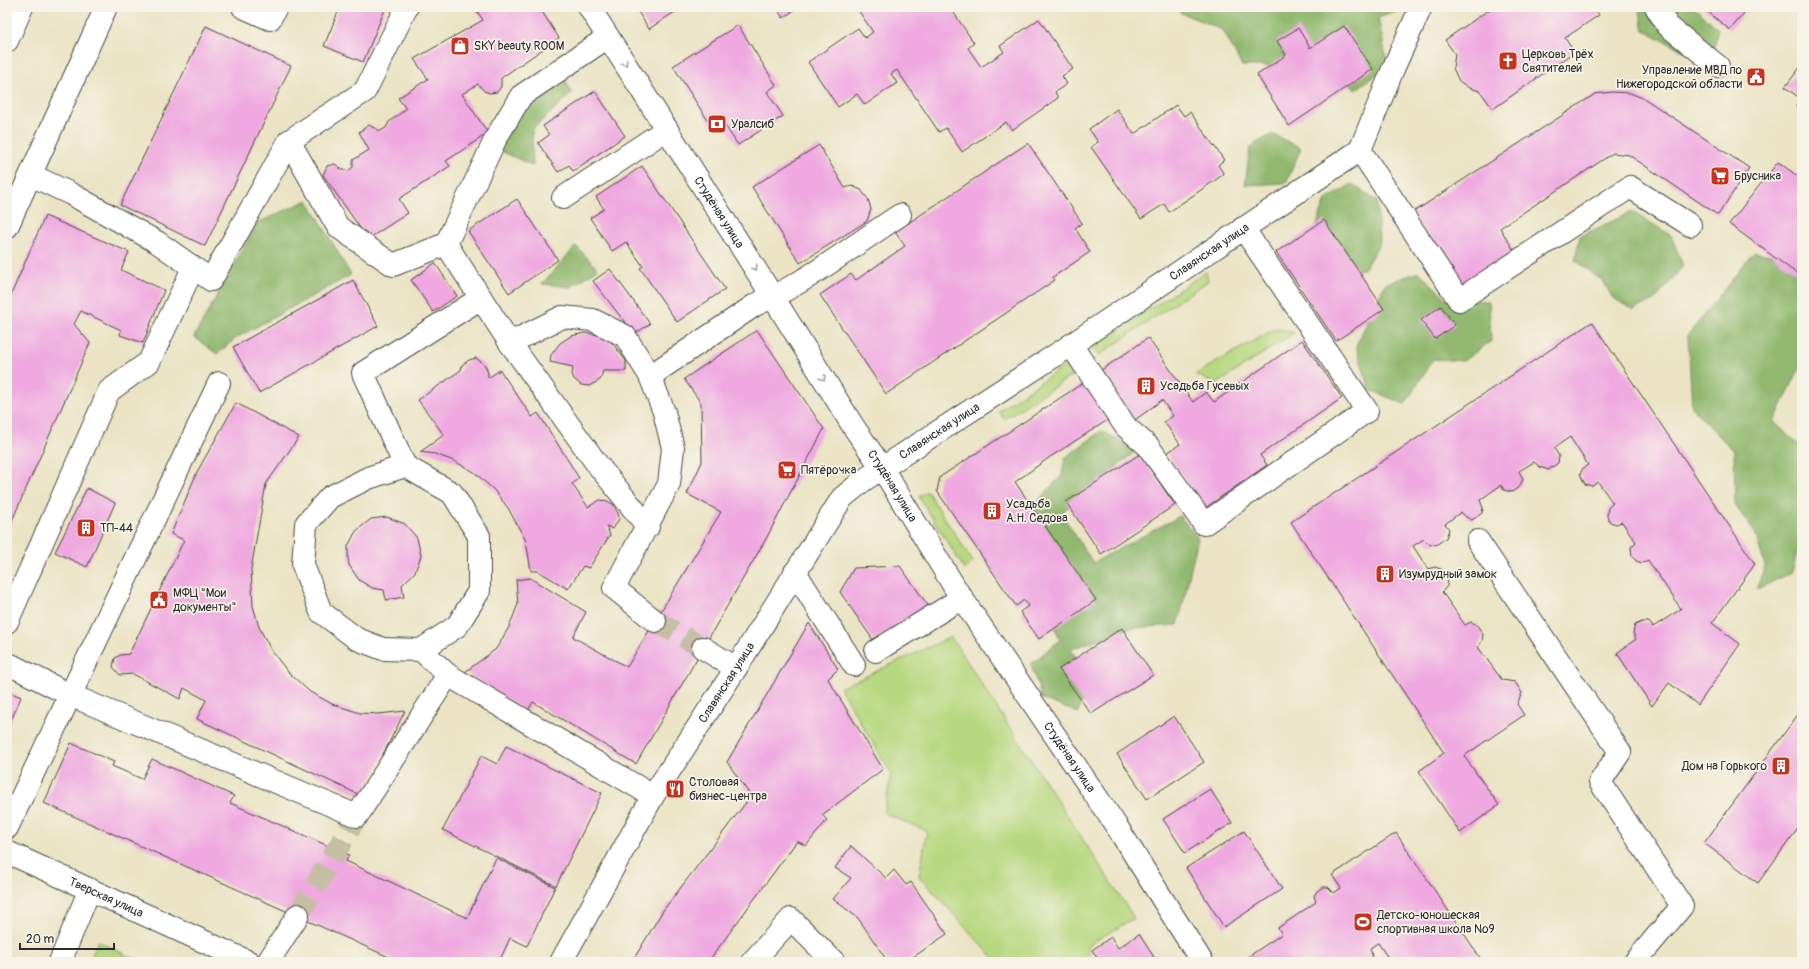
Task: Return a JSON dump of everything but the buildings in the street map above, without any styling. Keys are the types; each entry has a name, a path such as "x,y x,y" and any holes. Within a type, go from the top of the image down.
{"street":[{"path":"7,41 22,7"},
{"path":"7,227 106,7"},
{"path":"243,7 270,19 276,7"},
{"path":"31,175 71,194 157,242 211,280 289,141 365,91 407,7"},
{"name":"Студёная улица","path":"589,7 853,426 882,468 962,598 1117,827 1202,962"},
{"path":"1421,7 1393,69 1360,150 1459,300 1630,188 1690,225"},
{"path":"1656,7 1668,26 1718,66"},
{"path":"289,141 338,227 393,265 446,244 496,138 521,96 608,37"},
{"path":"563,198 667,129"},
{"name":"Славянская улица","path":"561,962 653,796 736,668 842,498 864,480 1360,150"},
{"path":"650,376 754,305 773,297 900,215"},
{"path":"1070,344 1126,427 1148,446 1204,524 1367,410 1243,228"},
{"path":"446,244 510,343 597,464 648,527"},
{"path":"7,622 108,391 149,362 193,268"},
{"path":"405,466 368,478 330,497 306,524 303,565 321,612 357,639 383,649 421,650 458,626 479,591 479,536 452,494 405,466 363,373 481,298"},
{"path":"510,343 562,317 593,320 625,336 650,376 664,412 673,448 669,484 648,527 614,588 655,620"},
{"path":"7,828 219,383"},
{"path":"1478,541 1620,752 1600,782 1682,906 1635,962"},
{"path":"795,572 854,665"},
{"path":"876,651 962,598"},
{"path":"703,648 736,668"},
{"path":"421,650 448,675 653,796"},
{"path":"7,663 70,695 357,816 448,675"},
{"name":"Тверская улица","path":"7,852 89,891 249,962"},
{"path":"60,962 89,891"},
{"path":"268,962 298,915"},
{"path":"752,962 791,919 834,962"}],"green space":[{"path":"1180,7 1410,7 1378,18 1388,66 1355,90 1338,65 1242,66 1223,30 1179,12"},
{"path":"1639,7 1694,7 1718,29 1714,48 1695,57 1644,30"},
{"path":"564,77 572,93 532,130 533,166 499,150 524,109"},
{"path":"1272,134 1301,148 1286,183 1245,185 1250,147"},
{"path":"1352,184 1377,201 1379,244 1364,269 1324,271 1309,246 1326,200"},
{"path":"308,200 351,275 236,338 217,354 194,337 257,223"},
{"path":"1632,212 1671,235 1683,266 1656,299 1633,310 1612,297 1604,282 1575,260 1580,236"},
{"path":"576,246 598,269 571,287 542,284"},
{"path":"1754,252 1801,261 1802,264 1802,363 1774,422 1802,448 1802,532 1792,572 1756,590 1765,566 1755,533 1735,505 1734,451 1692,408 1688,335"},
{"path":"1206,272 1208,281 1099,355 1091,348"},
{"path":"1419,272 1447,299 1489,301 1491,341 1463,361 1433,359 1405,404 1370,390 1356,346 1385,284"},
{"path":"1276,328 1294,333 1215,385 1196,374"},
{"path":"1064,366 1076,373 1004,419 998,411"},
{"path":"1101,431 1138,449 1061,513 1093,563 1180,516 1198,538 1178,625 1130,628 1071,649 1089,680 1078,713 1042,699 1031,664 1060,640 1047,606 1026,514 1062,475 1065,458"},
{"path":"927,491 973,562 965,570 919,497"},
{"path":"951,637 1134,918 1087,946 1090,959 1086,962 997,962 919,876 927,831 884,813 891,773 840,688"},
{"path":"98,941 140,962 89,962"}],"tunnel":[{"path":"655,621 703,648"},
{"path":"298,915 357,816"}],"place":[{"name":"SKY beauty ROOM","path":"460,46"},
{"name":"Церковь Трёх Святителей","path":"1508,61"},
{"name":"Управление МВД по Нижегородской области","path":"1756,77"},
{"name":"Уралсиб","path":"717,124"},
{"name":"Брусника","path":"1720,176"},
{"name":"Усадьба Гусевых","path":"1146,386"},
{"name":"Пятёрочка","path":"787,470"},
{"name":"Усадьба А.Н. Седова","path":"992,511"},
{"name":"ТП-44","path":"86,528"},
{"name":"Изумрудный замок","path":"1385,574"},
{"name":"МФЦ \"Мои документы\"","path":"159,600"},
{"name":"Дом на Горького","path":"1781,766"},
{"name":"Столовая бизнес-центра","path":"675,789"},
{"name":"Детско-юношеская спортивная школа №9","path":"1363,922"}]}
